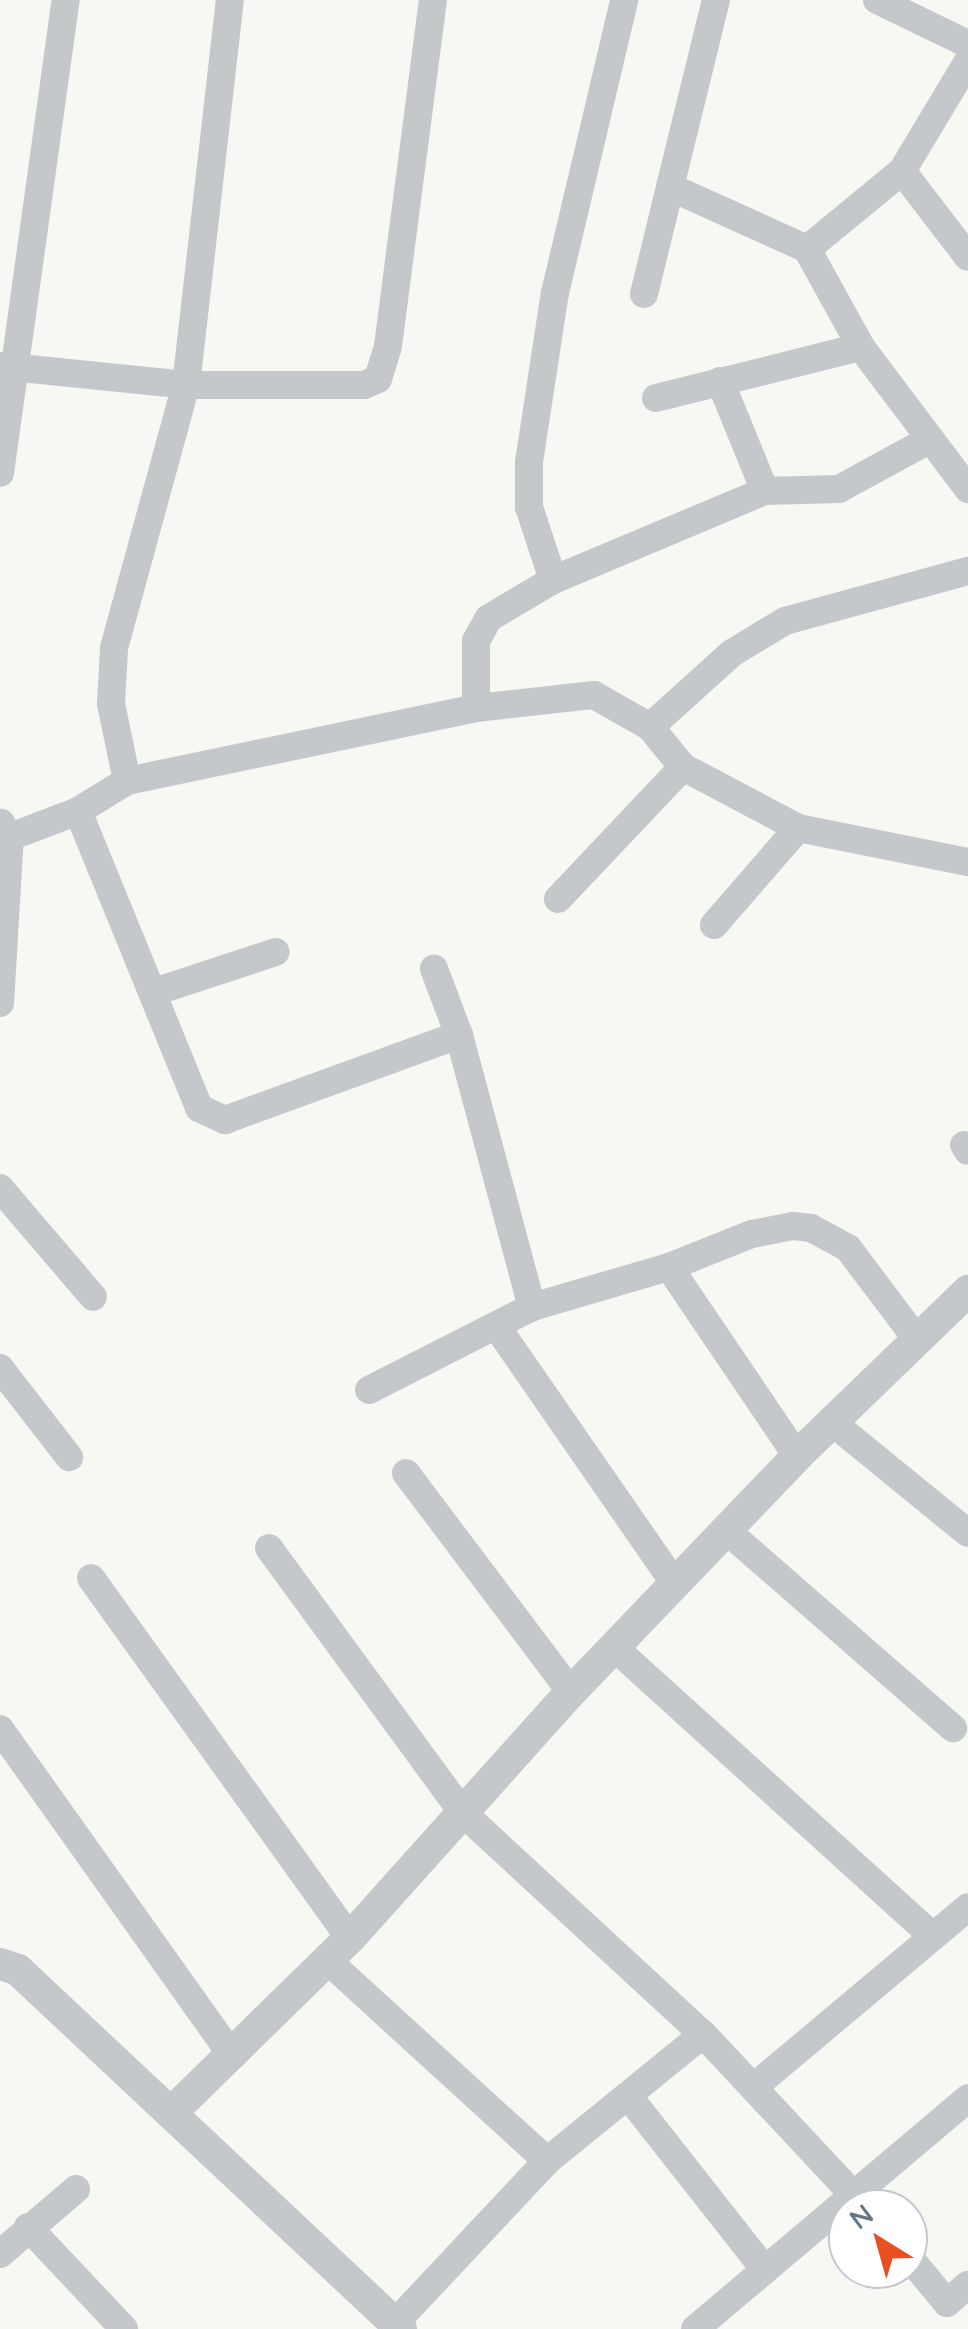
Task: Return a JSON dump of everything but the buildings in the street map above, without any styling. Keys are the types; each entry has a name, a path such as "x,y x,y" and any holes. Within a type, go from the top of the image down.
{"street":[{"path":"0,473 10,368 66,0"},
{"path":"127,781 111,704 114,648 186,385 230,0"},
{"path":"10,368 186,385 364,386 378,380 388,346 433,0"},
{"path":"553,580 530,507 529,462 555,293 624,0"},
{"path":"644,294 716,0"},
{"path":"877,0 968,44"},
{"path":"807,249 902,171 961,92 968,61"},
{"path":"902,171 968,257"},
{"path":"670,187 807,249 861,346 927,441 968,488"},
{"path":"656,398 861,346"},
{"path":"720,381 766,492"},
{"path":"476,708 476,641 489,618 553,580 766,492 838,489 927,441"},
{"path":"650,726 732,654 785,621 968,571"},
{"path":"0,1003 5,829 78,811 127,781 476,708 594,695 650,726 682,768 798,828 968,862"},
{"path":"558,899 682,768"},
{"path":"78,811 199,1108 226,1120 459,1036"},
{"path":"714,925 798,828"},
{"path":"154,992 276,952"},
{"path":"434,969 459,1036 532,1307"},
{"path":"0,1188 93,1297"},
{"path":"369,1390 532,1307 669,1267 752,1234 811,1228 848,1248 918,1341"},
{"path":"669,1267 797,1456"},
{"path":"170,2113 338,1949 571,1692 797,1456 966,1297"},
{"path":"497,1327 675,1584"},
{"path":"0,1368 69,1457"},
{"path":"833,1423 968,1534"},
{"path":"406,1473 571,1692"},
{"path":"728,1532 953,1728"},
{"path":"270,1548 462,1812 703,2034 850,2189"},
{"path":"92,1578 338,1949 547,2162"},
{"path":"616,1649 930,1934"},
{"path":"0,1730 232,2056"},
{"path":"755,2086 930,1934 968,1907"},
{"path":"0,1964 18,1970 398,2326 547,2162 703,2034"},
{"path":"629,2097 764,2270"},
{"path":"875,2189 968,2098"},
{"path":"0,2254 76,2189"},
{"path":"696,2329 764,2270 828,2226"},
{"path":"28,2227 124,2329"},
{"path":"928,2279 948,2302 968,2285"}]}
